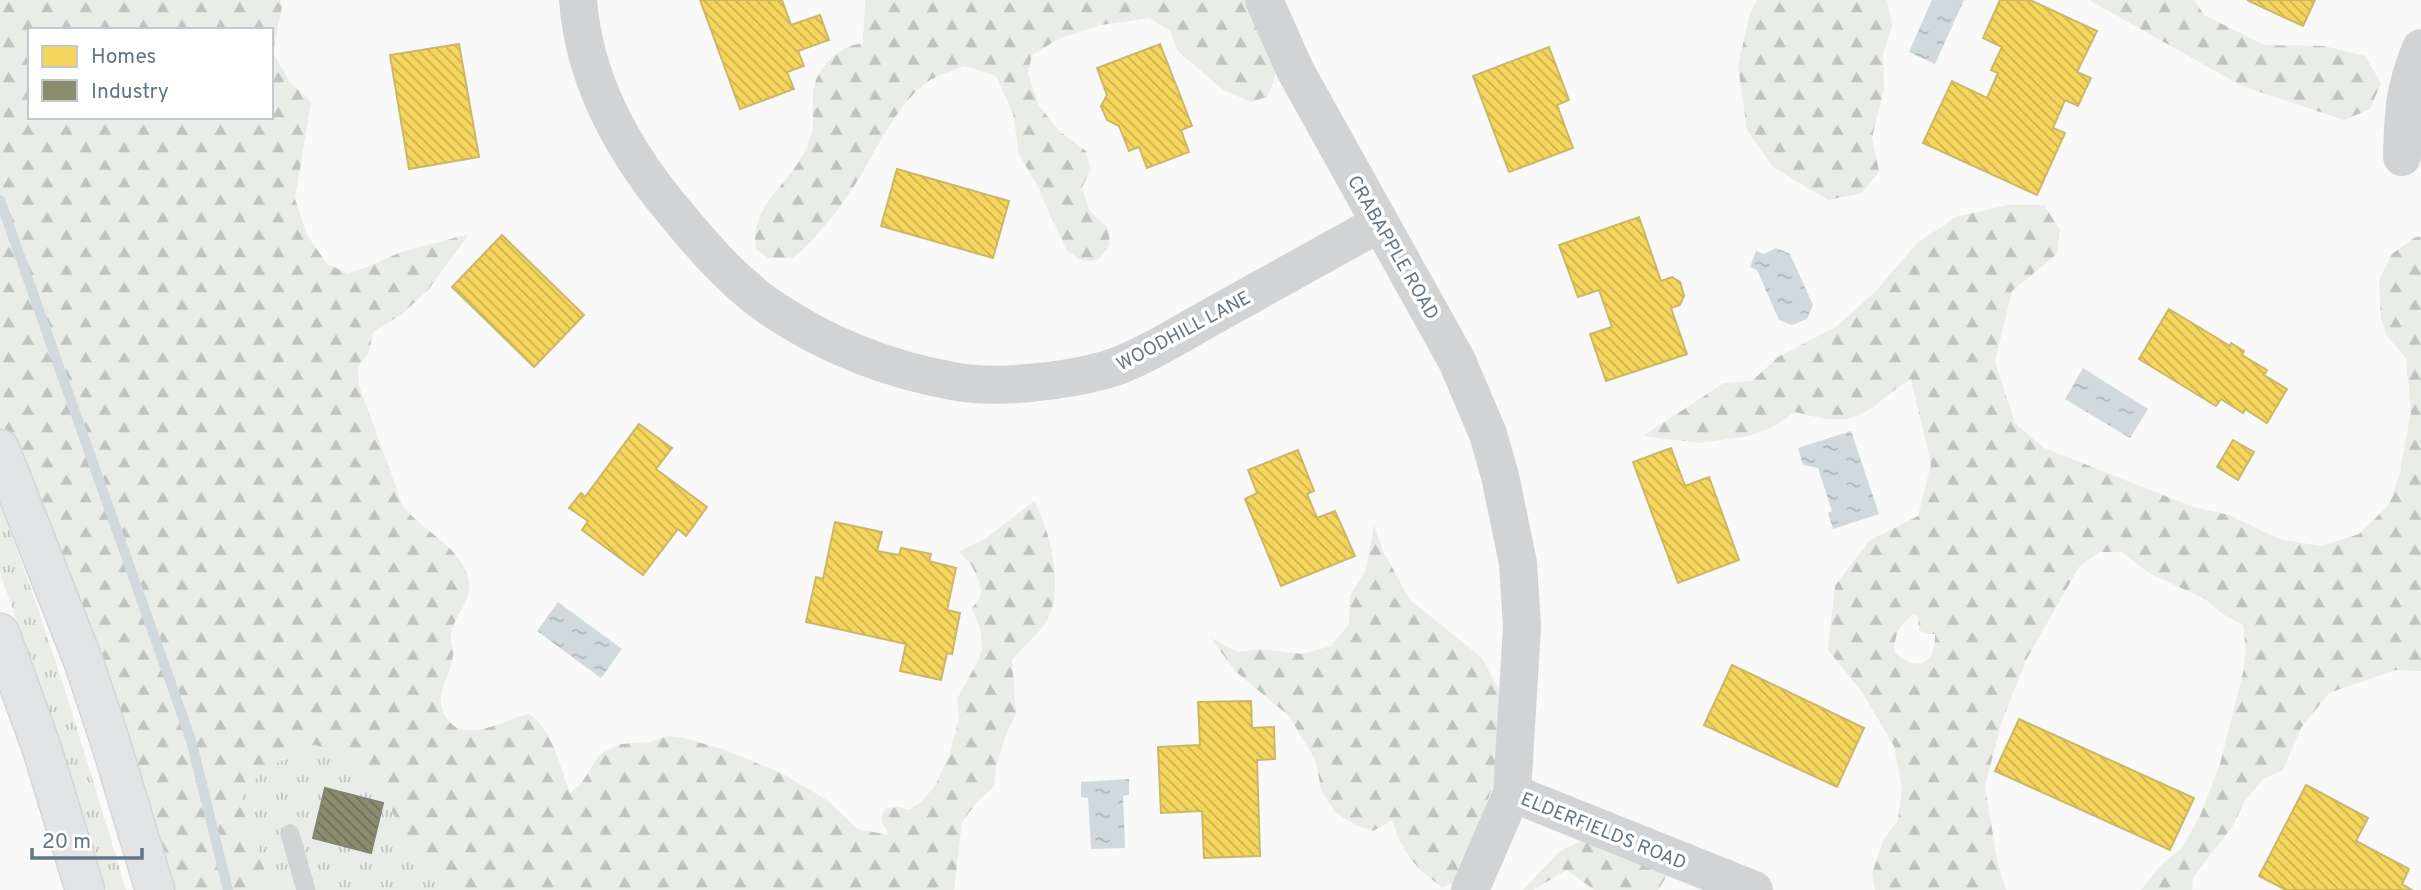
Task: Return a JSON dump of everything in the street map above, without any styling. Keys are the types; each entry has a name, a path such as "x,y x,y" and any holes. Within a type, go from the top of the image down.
{"main road":[{"path":"0,449 84,663 155,890"},
{"path":"0,634 42,749 85,890"}],"street":[{"name":"WOODHILL LANE","path":"578,0 587,51 601,99 624,143 657,191 727,271 763,302 821,338 868,359 960,383 1028,384 1106,370 1161,345 1380,223"},
{"name":"CRABAPPLE ROAD","path":"1264,0 1295,70 1457,361 1484,424 1500,476 1518,563 1522,627 1512,793"},
{"path":"2402,157 2406,91 2421,48"},
{"name":"ELDERFIELDS ROAD","path":"1470,890 1512,793 1754,890"}],"lane":[{"path":"290,834 306,890"}],"green space":[{"path":"0,0 280,0 282,7 273,52 289,81 311,102 295,199 307,235 327,264 348,273 401,252 469,234 428,290 402,314 373,332 369,352 358,367 359,386 402,504 459,559 469,581 468,595 452,629 453,656 441,696 444,713 449,721 466,730 488,728 529,714 550,739 570,793 581,784 600,754 621,744 651,742 668,736 684,738 725,750 783,774 827,800 857,829 889,835 882,818 886,808 899,807 909,810 922,801 935,786 949,756 959,719 957,699 982,650 981,632 972,608 982,589 972,566 959,551 985,539 1034,501 1040,513 1053,559 1053,606 1036,635 1012,660 1016,713 996,766 994,786 962,822 954,890 448,890 412,853 382,790 359,767 335,750 314,745 268,767 242,792 245,817 272,890 155,890 0,449"},
{"path":"865,0 1250,0 1271,35 1277,57 1276,69 1267,97 1250,102 1222,89 1177,50 1170,31 1149,18 1101,25 1060,38 1032,55 1028,73 1039,106 1059,131 1086,151 1091,170 1082,187 1089,210 1108,228 1110,245 1098,260 1083,261 1067,251 1035,181 1019,155 1013,113 996,76 965,66 930,80 909,99 858,180 820,231 802,250 793,258 768,258 756,249 758,221 770,198 796,167 808,144 813,128 813,91 820,72 838,52 863,43"},
{"path":"1757,0 1887,0 1892,26 1883,54 1884,88 1872,138 1879,171 1862,193 1828,200 1773,167 1747,130 1738,66 1750,13"},
{"path":"2089,0 2194,0 2204,15 2264,45 2324,46 2365,56 2381,83 2370,109 2344,120 2242,86"},
{"path":"2008,205 2044,205 2060,230 2057,254 2012,291 1995,361 2015,423 2044,448 2193,507 2229,515 2279,539 2321,546 2359,534 2389,505 2400,472 2411,412 2406,358 2387,336 2381,319 2379,281 2392,254 2421,236 2421,671 2395,670 2329,693 2301,728 2283,770 2262,780 2244,802 2232,827 2193,877 2192,890 2141,890 2161,865 2182,848 2200,816 2220,764 2243,673 2246,650 2243,625 2223,614 2205,599 2149,573 2122,552 2099,552 2079,567 2026,660 2001,724 1985,786 1997,860 2006,890 1875,890 1872,874 1883,841 1898,820 1902,788 1894,746 1862,692 1828,650 1835,586 1869,541 1918,516 1931,464 1911,379 1863,413 1845,419 1826,419 1795,412 1773,427 1749,436 1699,443 1643,436 1724,383 1752,381 1778,357 1836,327 1877,290 1917,243 1956,217","holes":["1914,614 1918,617 1919,631 1935,634 1929,659 1917,664 1902,659 1894,652 1895,640 1902,626"]},
{"path":"0,505 51,648 126,890 107,890 104,884 67,763 0,573"},
{"path":"1374,525 1383,551 1410,600 1482,658 1500,692 1500,766 1458,881 1442,887 1411,858 1392,820 1373,831 1336,813 1322,792 1315,759 1289,716 1235,671 1211,638 1238,652 1261,649 1302,654 1331,646 1349,624 1350,595 1366,570"},
{"path":"314,745 335,750 359,767 382,790 412,853 448,890 262,890 240,820 242,792 268,767"},
{"path":"1622,824 1651,830 1661,841 1671,869 1658,890 1594,890 1567,870 1533,890 1523,890 1559,852"}],"water":[{"path":"1932,0 1964,0 1935,64 1909,52"},
{"path":"1776,248 1790,254 1813,305 1807,319 1792,325 1779,320 1757,270 1750,267 1756,251 1764,254"},
{"path":"2083,368 2148,409 2130,438 2065,399"},
{"path":"1851,431 1879,514 1833,529 1828,513 1832,511 1818,468 1803,465 1798,448"},
{"path":"558,602 622,649 601,678 537,631"},
{"path":"1129,779 1129,795 1123,796 1125,848 1091,849 1088,798 1081,797 1081,782"}],"building: Homes":[{"path":"700,0 782,0 791,25 820,15 829,40 798,51 804,66 787,72 794,89 740,109"},
{"path":"2000,0 2030,0 2097,31 2077,72 2091,78 2078,106 2065,100 2053,128 2065,133 2037,195 1923,143 1952,81 1987,98 1998,73 1991,70 2002,47 1983,38"},
{"path":"2247,0 2315,0 2303,26"},
{"path":"459,44 479,157 409,169 390,55"},
{"path":"1160,44 1192,126 1181,130 1189,152 1147,168 1139,147 1129,151 1119,126 1107,120 1101,106 1107,95 1097,68"},
{"path":"1549,47 1569,100 1557,105 1573,148 1509,172 1473,76"},
{"path":"897,169 1009,201 993,258 881,226"},
{"path":"1639,217 1661,281 1672,277 1680,282 1684,296 1680,305 1671,308 1687,354 1606,381 1590,334 1612,327 1599,290 1578,297 1559,245"},
{"path":"502,235 584,315 534,367 452,287"},
{"path":"2169,309 2230,346 2231,343 2244,351 2242,355 2267,370 2264,375 2287,389 2267,423 2245,409 2243,413 2221,399 2216,406 2139,359"},
{"path":"639,424 672,448 656,469 707,507 686,536 678,529 643,575 582,530 588,521 569,508 581,493 585,497"},
{"path":"2233,440 2254,452 2238,480 2217,467"},
{"path":"1671,448 1685,486 1709,477 1739,560 1678,583 1633,462"},
{"path":"1298,450 1314,491 1307,494 1317,518 1335,511 1355,556 1281,586 1245,499 1257,493 1248,470"},
{"path":"835,522 882,532 877,551 899,555 901,548 931,554 929,561 956,568 947,610 960,613 952,654 947,653 941,680 900,671 906,644 806,622 816,577 823,579"},
{"path":"1732,665 1864,728 1837,787 1704,725"},
{"path":"1251,701 1252,728 1274,727 1275,759 1257,760 1260,856 1204,858 1202,811 1161,813 1158,747 1200,745 1198,702"},
{"path":"2019,719 2194,798 2170,850 1995,771"},
{"path":"2306,785 2368,818 2356,841 2409,869 2402,884 2412,890 2286,890 2259,876"}],"building: Industry":[{"path":"325,788 383,803 371,853 313,838"}],"waterway":[{"path":"0,200 191,740 228,890"}]}
